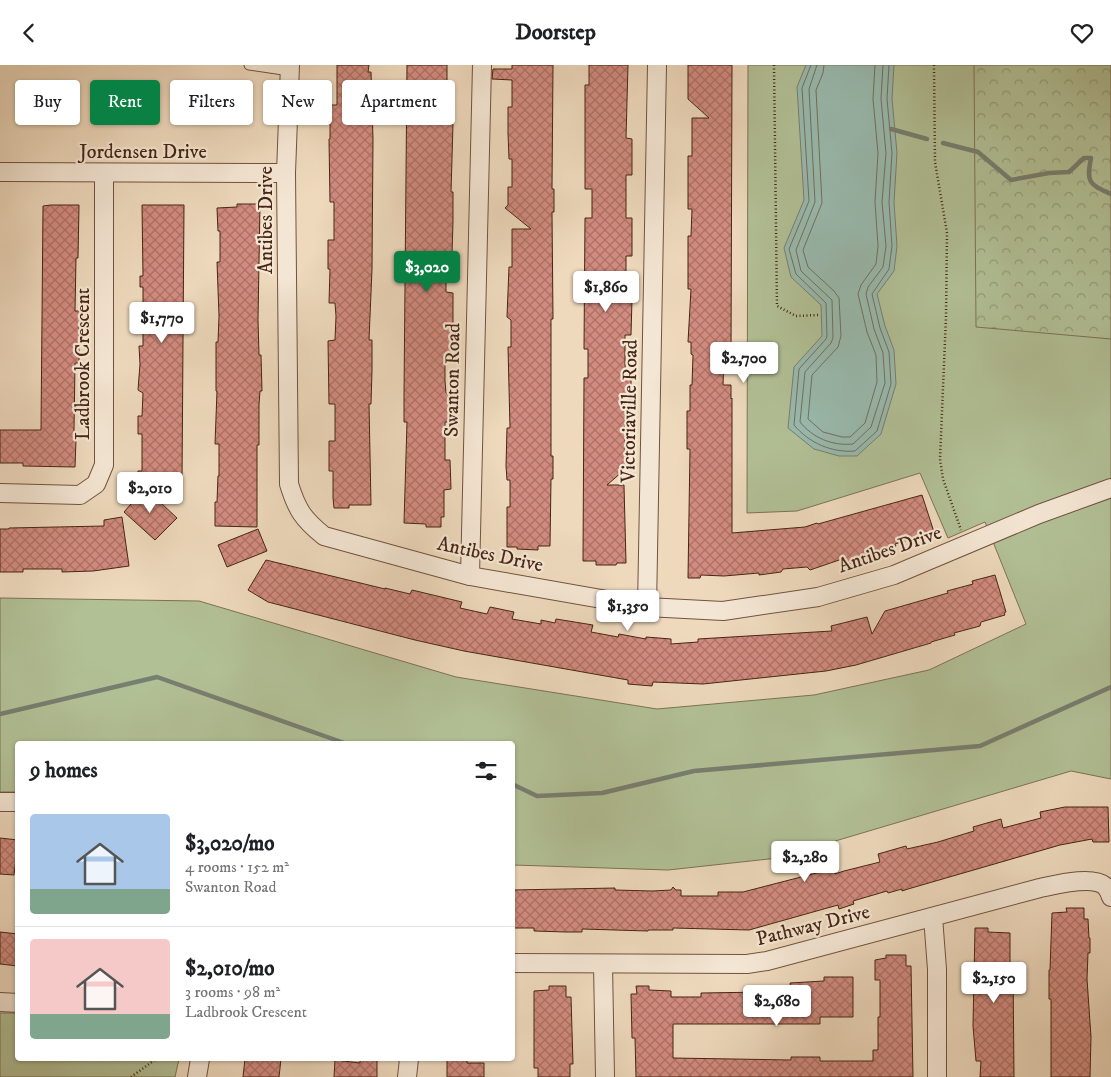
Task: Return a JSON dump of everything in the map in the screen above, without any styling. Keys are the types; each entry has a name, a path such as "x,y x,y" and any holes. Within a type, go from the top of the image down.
{"street":[{"name":"Swanton Road","path":"470,576 482,65"},
{"name":"Victoriaville Road","path":"647,607 657,65"},
{"name":"Antibes Drive","path":"290,68 286,173 289,484 295,504 307,522 324,536 470,576 647,607 723,611 818,597 894,575 1039,514 1111,488"},
{"name":"Jordensen Drive","path":"0,173 286,173"},
{"name":"Ladbrook Crescent","path":"0,493 80,495 96,484 101,475 104,465 104,173"},
{"path":"0,802 15,802"},
{"name":"Pathway Drive","path":"515,963 747,964 767,961 1067,883 1095,882 1105,887 1111,897"},
{"path":"933,917 937,969 938,1077"},
{"path":"603,964 605,1077"},
{"path":"0,1002 15,1003"},
{"path":"197,1077 200,1061"},
{"path":"407,1077 409,1061"}],"lane":[{"path":"249,65 290,68"}],"path":[{"path":"774,65 776,306 796,316 818,315"},
{"path":"934,65 936,162 947,233 946,317 940,459 943,479 966,546"},
{"path":"131,1077 153,1061"}],"green space":[{"path":"748,65 1111,65 1111,779 1071,771 778,858 668,870 515,865 515,741 15,741 15,792 0,792 0,598 199,601 456,677 657,709 814,695 929,670 1026,624 985,522 948,538 920,473 797,511 747,513"},
{"path":"974,65 1111,65 1111,339 976,327"},
{"path":"0,1013 15,1013 15,1061 179,1061 175,1077 0,1077"}],"water":[{"path":"806,65 894,65 892,99 897,153 894,202 897,246 894,271 877,294 885,326 894,350 896,384 881,434 857,456 839,456 814,449 788,428 794,367 822,336 821,305 791,277 784,248 804,200 797,87"}],"building":[{"path":"337,65 369,65 368,72 371,72 371,80 342,80 342,125 373,125 373,139 372,269 369,340 372,340 371,404 369,404 371,505 349,505 349,508 334,508 333,471 329,471 329,441 335,441 335,404 329,404 328,341 335,340 336,316 335,303 329,303 330,269 328,269 328,240 334,240 334,202 330,202 329,139 330,125 332,125 332,105 337,105"},
{"path":"407,65 447,65 447,80 407,80"},
{"path":"512,65 553,65 552,189 554,189 554,212 552,212 551,456 553,456 553,479 551,479 550,546 538,546 538,550 507,547 507,507 510,507 510,480 507,480 506,466 507,428 510,428 508,347 511,347 511,320 507,317 509,267 512,267 512,229 531,229 505,208 508,205 508,187 512,187 512,159 509,159 508,107 512,107 512,80 492,79 493,69 512,69"},
{"path":"589,65 628,65 626,138 632,139 632,175 626,175 626,218 632,218 632,256 626,256 626,284 632,284 631,335 625,335 626,378 631,379 631,415 625,415 625,459 631,464 607,485 624,485 626,563 617,563 616,565 596,565 596,561 583,561 584,378 588,378 588,349 584,349 585,218 592,218 592,189 585,189 585,85 589,85"},
{"path":"688,65 732,65 731,356 724,356 723,385 731,385 732,398 732,533 805,527 922,495 934,532 870,553 871,556 848,564 845,558 810,570 807,567 783,569 781,572 759,575 759,573 724,576 701,575 700,578 688,578 690,449 687,449 687,411 690,411 693,355 691,354 691,342 688,342 691,289 688,289 688,236 691,236 692,209 688,209 688,156 692,156 692,118 709,118 688,99"},
{"path":"406,125 453,125 452,254 446,254 446,292 453,293 453,321 451,356 445,356 445,381 446,393 452,394 453,422 445,422 445,460 450,460 451,489 444,490 444,517 441,517 441,527 426,527 426,524 404,523 407,422 404,422"},
{"path":"237,204 260,204 258,320 262,391 260,391 259,405 259,445 257,445 257,527 215,526 215,502 217,502 219,476 219,444 215,444 216,342 218,342 219,316 217,262 220,262 220,231 218,231 217,208 237,207"},
{"path":"79,205 75,311 82,311 82,327 79,327 79,363 75,363 75,467 23,466 23,463 0,463 0,430 41,430 43,206"},
{"path":"142,205 184,205 182,482 138,482 138,471 142,471 142,434 138,434 138,416 142,416 143,393 138,390 139,346 143,346 143,323 140,322 140,310 143,310 143,287 140,287 140,276 143,276"},
{"path":"145,488 177,518 155,540 124,512"},
{"path":"122,517 129,566 93,571 62,572 62,569 23,569 23,572 0,572 0,529 104,526 104,520"},
{"path":"258,529 267,551 227,567 218,545"},
{"path":"266,560 385,589 410,594 412,590 462,602 460,608 487,614 490,607 514,612 512,619 541,624 541,620 555,623 556,619 593,625 591,632 618,637 619,634 646,639 646,637 671,639 671,644 698,642 698,639 832,631 831,626 867,617 872,634 885,611 948,593 947,591 973,584 972,581 995,575 1006,612 1004,613 1005,615 981,622 980,626 954,633 955,635 856,665 826,671 703,684 653,682 652,686 628,684 628,680 464,651 268,602 248,590"},
{"path":"1065,807 1108,807 1109,842 1093,842 1092,839 1060,845 902,891 902,889 888,893 887,891 853,901 854,904 839,909 838,905 749,930 673,928 673,930 648,931 582,929 582,932 566,932 534,931 534,928 515,928 515,890 615,888 615,890 652,891 671,890 673,887 676,890 681,890 681,896 718,896 718,892 743,892 832,869 834,869 835,874 880,862 878,854 906,846 907,849 938,842 974,831 973,827 1001,819 1003,828 1041,818 1040,812"},
{"path":"0,838 15,840 14,875 0,874"},
{"path":"1066,908 1084,908 1084,919 1088,919 1090,953 1088,953 1087,979 1091,1037 1090,1077 1051,1077 1049,970 1052,913 1067,912"},
{"path":"975,928 988,928 988,932 1010,933 1010,965 1013,965 1014,1077 980,1077 981,1061 976,1061 973,1026"},
{"path":"0,932 15,934 15,966 0,964"},
{"path":"886,955 906,955 906,966 911,966 913,1077 636,1077 635,1038 632,1038 631,994 637,994 636,986 649,986 649,990 671,991 671,997 701,997 701,993 766,992 766,990 791,991 790,983 824,981 824,977 853,977 853,1017 820,1017 820,1024 673,1024 673,1058 791,1060 791,1057 820,1057 820,1061 873,1061 873,1050 878,1050 878,1017 880,1017 880,980 875,980 875,960 886,958"},
{"path":"549,986 566,986 566,997 571,997 573,1064 570,1064 570,1077 538,1077 538,1068 534,1068 534,991 549,990"},
{"path":"245,1061 281,1061 279,1077 243,1077"},
{"path":"335,1061 360,1063 360,1061 377,1061 377,1077 334,1077"},
{"path":"447,1061 484,1063 484,1077 447,1077"}],"waterway":[{"path":"891,129 927,139"},
{"path":"943,143 978,152 1011,180 1049,173 1069,172 1084,158 1091,158 1089,173 1091,182 1098,188 1111,194"},
{"path":"0,714 157,677 338,741"},
{"path":"515,785 537,796 602,793 694,771 980,746 1111,687"}]}
